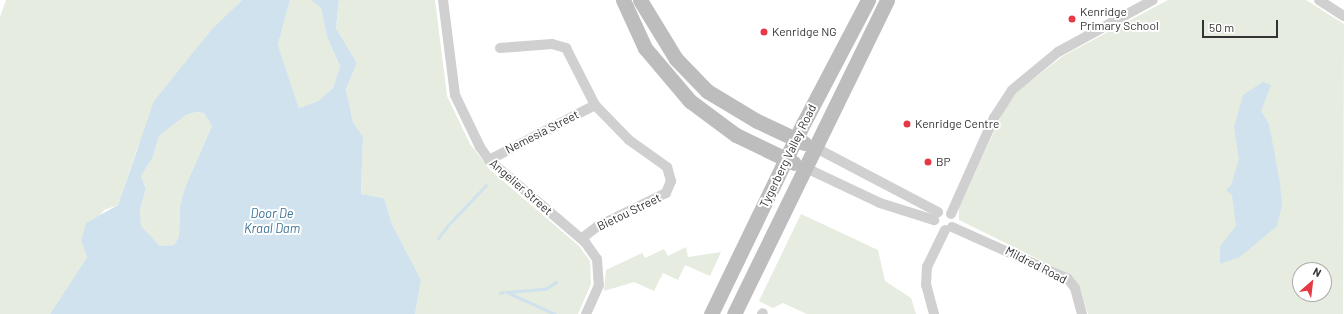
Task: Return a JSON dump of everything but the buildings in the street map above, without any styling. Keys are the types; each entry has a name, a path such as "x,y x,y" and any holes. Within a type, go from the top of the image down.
{"main road":[{"path":"623,0 645,48 690,101 736,135 806,168"},
{"path":"640,0 676,59 707,91 744,114 823,151"},
{"name":"Tygerberg Valley Road","path":"711,314 786,159 868,0"},
{"name":"Tygerberg Valley Road","path":"734,314 806,168 823,151 887,0"}],"street":[{"name":"Angelier Street","path":"443,0 455,95 489,160 581,239 594,253 600,272 598,285 586,314"},
{"path":"934,314 926,278 934,250 944,220 960,192 997,113 1016,86 1058,52 1153,0"},
{"path":"1319,0 1344,16"},
{"name":"Bietou Street","path":"500,48 561,46 570,52 595,105 629,140 667,167 671,181 666,193 598,226 581,239"},
{"name":"Nemesia Street","path":"489,160 595,105"},
{"name":"Mildred Road","path":"823,151 902,192 944,220 1068,279 1075,288 1082,314"},
{"name":"Mildred Road","path":"806,168 903,212 944,220"}],"shaded area":[{"path":"6,0 242,0 213,28 138,146 118,205 104,210 81,241 87,257 50,314 0,314 0,17"},
{"path":"290,0 311,0 321,8 327,37 340,66 333,88 318,101 299,108 278,45"},
{"path":"339,0 435,0 447,96 470,144 490,170 579,246 590,261 591,284 578,314 415,314 421,280 392,224 384,198 361,194 363,138 353,122 346,89 357,63 336,28"},
{"path":"1168,0 1306,0 1344,24 1343,314 1088,314 1080,288 1072,276 959,220 959,208 1003,112 1018,91 1063,56"},
{"path":"196,112 204,113 212,126 185,187 180,206 179,237 174,245 160,246 141,226 140,209 146,189 141,176 153,157 159,136 186,115"},
{"path":"801,214 878,250 885,281 911,298 916,314 807,314 783,303 773,308 759,301"},
{"path":"686,247 688,257 721,252 710,276 685,265 678,280 663,273 654,291 634,282 604,291 606,270 642,253 645,258 664,249 668,256"}],"water":[{"name":"Door De Kraal Dam","path":"242,0 290,0 278,45 299,108 318,101 333,88 340,66 327,37 321,8 311,0 339,0 336,28 357,63 346,89 353,122 363,137 361,194 384,198 392,224 421,280 415,314 50,314 87,257 81,241 86,223 118,205 154,101 213,28","holes":["196,112 204,113 212,126 185,187 180,206 179,237 174,245 160,246 141,226 140,209 146,189 141,176 153,157 159,136 186,115"]},
{"path":"1263,82 1271,85 1261,111 1269,124 1280,183 1282,205 1277,226 1240,257 1220,264 1220,246 1236,226 1232,195 1226,190 1231,185 1239,159 1234,127 1243,95"}],"waterway":[{"path":"451,222 486,185"},
{"path":"438,238 449,224"},
{"path":"507,292 545,289 556,282"},
{"path":"506,292 555,314"}],"place":[{"name":"Kenridge Primary School","path":"1072,19"},
{"name":"Kenridge NG","path":"764,32"},
{"name":"Kenridge Centre","path":"907,124"},
{"name":"BP","path":"928,162"}]}
